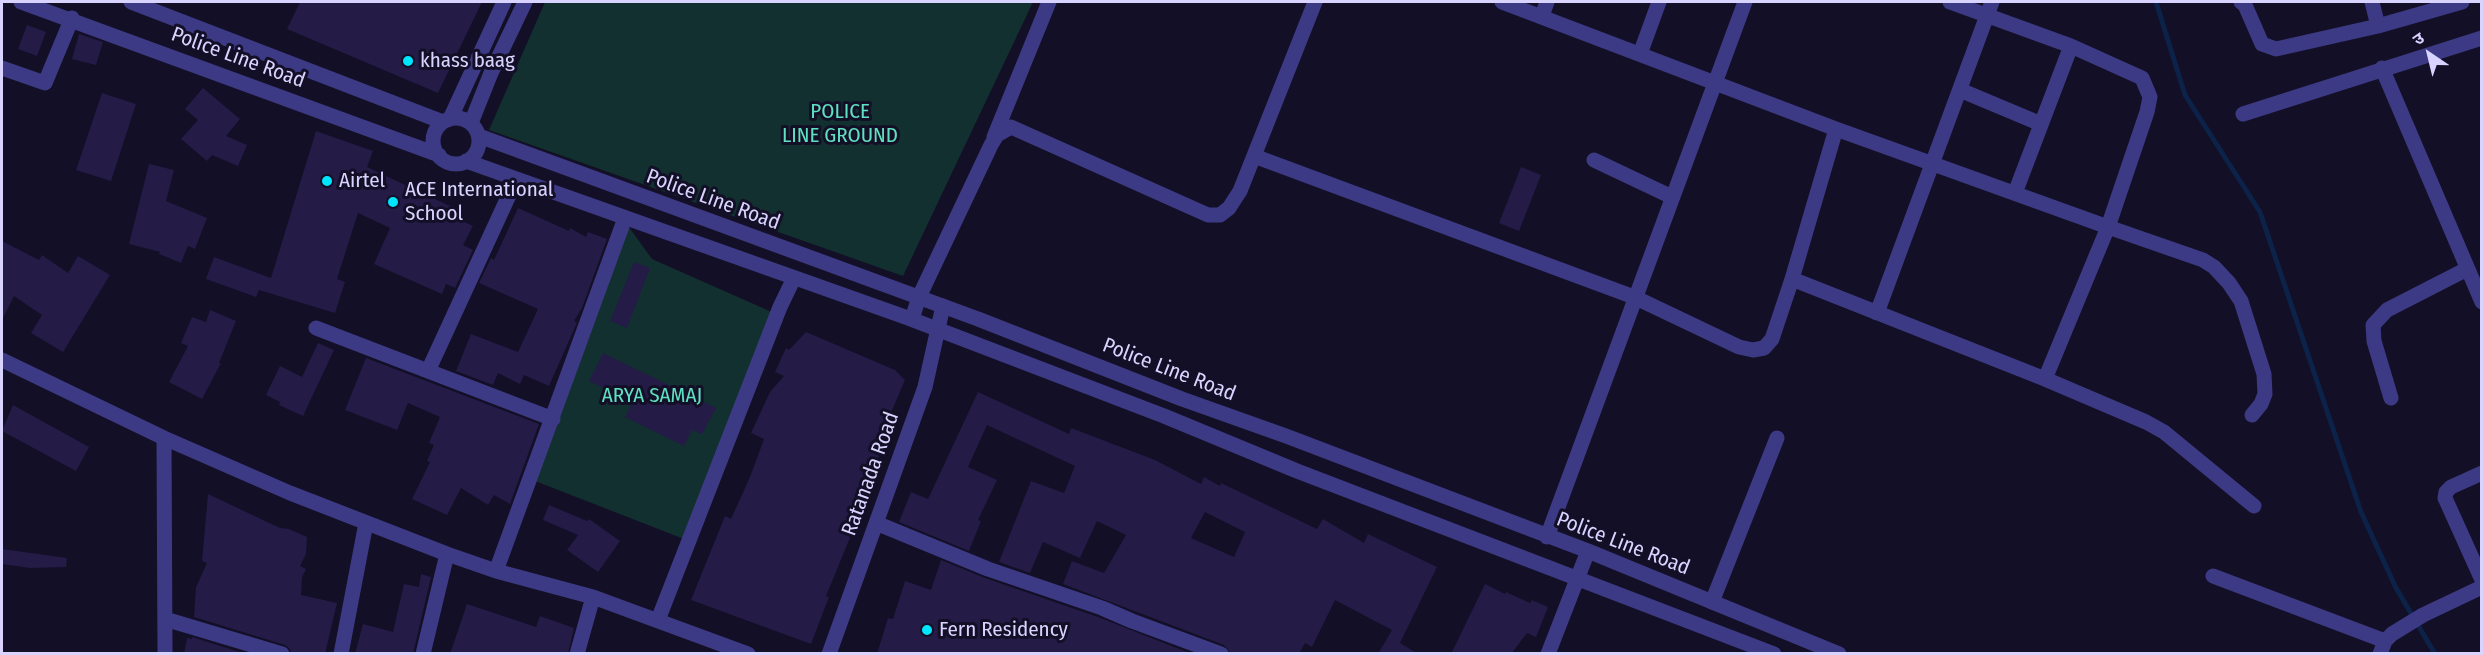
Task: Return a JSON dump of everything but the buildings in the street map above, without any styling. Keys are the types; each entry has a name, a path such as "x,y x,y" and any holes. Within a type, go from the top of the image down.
{"street":[{"name":"Police Line Road","path":"21,2 72,18 439,155"},
{"name":"Police Line Road","path":"131,2 447,120"},
{"path":"504,2 447,120 438,127 433,141 439,155 451,163 466,161 912,319 1164,416 1297,471 1774,654"},
{"path":"466,161 477,151 475,130 491,73 525,2"},
{"path":"912,319 919,297 991,145 1049,2"},
{"path":"991,145 997,135 1011,127 1208,215 1220,215 1230,208 1240,191 1315,2"},
{"path":"1502,2 1836,129 2203,260 2214,267 2229,283 2241,302 2264,374 2265,394 2261,404 2252,415"},
{"path":"1542,16 1547,2"},
{"path":"1640,54 1659,2"},
{"path":"1547,537 1745,2"},
{"path":"1950,2 1990,8 2142,78 2150,97 2108,227 2045,379"},
{"path":"2241,2 2262,44 2276,49 2378,26 2462,2"},
{"path":"2372,2 2378,26"},
{"path":"1877,313 1990,8"},
{"path":"2,68 45,83 72,18"},
{"path":"2243,114 2481,38"},
{"path":"2015,193 2071,46"},
{"path":"2382,68 2481,302"},
{"path":"1960,90 2041,124"},
{"path":"447,120 465,119 475,130"},
{"path":"1254,156 1634,297 1739,347 1753,350 1764,348 1772,339 1836,129"},
{"name":"Police Line Road","path":"475,130 1547,537 1588,550 1839,654"},
{"path":"1594,160 1672,197"},
{"path":"428,371 516,180"},
{"path":"496,571 625,218"},
{"path":"2391,398 2374,341 2373,325 2387,310 2467,269"},
{"path":"658,620 780,307 794,278"},
{"path":"1792,279 2045,379 2146,422 2164,432 2254,506"},
{"name":"Ratanada Road","path":"829,654 924,387 943,306"},
{"path":"316,328 552,419"},
{"path":"2,360 164,438 290,494 447,554 496,571 593,597 748,654"},
{"path":"164,438 165,654"},
{"path":"1712,602 1777,438"},
{"path":"2481,473 2451,487 2446,492 2445,498 2481,580"},
{"path":"341,654 366,523"},
{"path":"876,524 988,569 1102,608 1221,654"},
{"path":"1548,654 1588,550"},
{"path":"423,654 447,554"},
{"path":"2213,576 2386,643 2423,615 2481,587"},
{"path":"577,654 593,597"},
{"path":"165,619 282,654"}],"green space":[{"name":"POLICE LINE GROUND","path":"545,2 1033,2 903,276 489,130"},
{"name":"ARYA SAMAJ","path":"626,223 652,259 774,313 689,541 530,479"}],"waterway":[{"path":"2156,2 2185,95 2260,212 2361,512 2396,588 2435,654"}],"place":[{"name":"khass baag","path":"408,61"},
{"name":"Airtel","path":"327,181"},
{"name":"ACE International School","path":"393,202"},
{"name":"Fern Residency","path":"927,630"}]}
